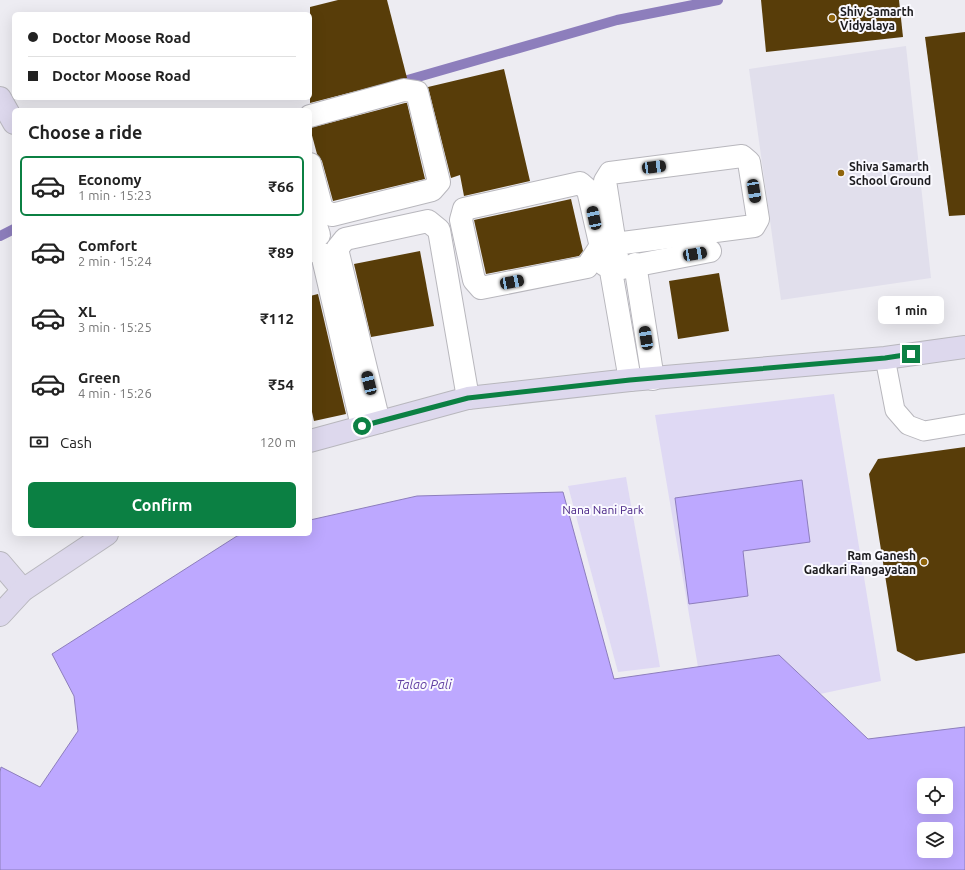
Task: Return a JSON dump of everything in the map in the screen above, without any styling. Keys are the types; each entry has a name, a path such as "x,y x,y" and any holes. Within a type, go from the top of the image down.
{"main road":[{"path":"0,98 12,119"},
{"path":"312,439 468,398 630,380 885,358 965,346"},
{"path":"0,615 23,590 104,536"},
{"path":"0,563 23,590"}],"street":[{"path":"312,115 404,90 417,92 438,182 432,190 332,215 322,209 312,172"},
{"path":"608,245 588,190 580,183 464,209 461,220 474,280 481,288 587,267 608,245 754,226 758,219 749,162 742,156 610,173 605,181 608,245 604,264 611,271 630,380"},
{"path":"312,220 315,242 322,254 370,424"},
{"path":"370,424 337,249 345,239 428,221 439,230 468,398"},
{"path":"611,271 635,264 710,251"},
{"path":"635,264 653,379"}],"lane":[{"path":"885,358 895,410 908,425 924,431 965,424"}],"shaded area":[{"name":"Shiva Samarth School Ground","path":"906,46 931,278 781,300 749,69"}],"green space":[{"path":"834,394 881,681 820,694 779,655 698,667 655,415"},
{"name":"Nana Nani Park","path":"626,477 660,667 618,672 568,486"}],"water":[{"path":"802,480 810,542 743,551 748,596 689,604 675,498"},
{"name":"Talao Pali","path":"563,492 614,679 779,655 868,739 965,727 965,870 0,870 1,767 40,787 78,731 74,696 52,654 237,536 312,536 312,520 417,496"}],"building":[{"path":"338,0 387,0 407,78 310,103 310,100 312,100 312,12 310,12 310,7"},
{"name":"Shiv Samarth Vidyalaya","path":"761,0 899,0 903,37 766,52"},
{"name":"Shiv Samarth Vidyalaya","path":"965,32 965,215 949,216 925,37"},
{"path":"504,69 530,181 464,196 460,175 451,178 428,87"},
{"path":"407,103 425,179 333,201 322,161 317,154 312,135 312,127"},
{"path":"571,199 583,251 579,256 486,274 474,220"},
{"path":"420,251 434,326 371,337 354,264"},
{"path":"719,273 729,331 678,339 669,281"},
{"path":"318,294 346,414 314,421 312,412 312,296"},
{"name":"Ram Ganesh Gadkari Rangayatan","path":"965,447 965,653 916,661 897,651 869,474 878,459"}],"waterway":[{"path":"397,83 617,20 718,0"},
{"path":"0,236 12,230"}],"place":[{"name":"Shiv Samarth Vidyalaya","path":"832,18"},
{"name":"Shiva Samarth School Ground","path":"841,173"},
{"name":"Ram Ganesh Gadkari Rangayatan","path":"924,562"}],"route":[{"path":"362,426 468,398 630,380 885,358 911,354"}]}
